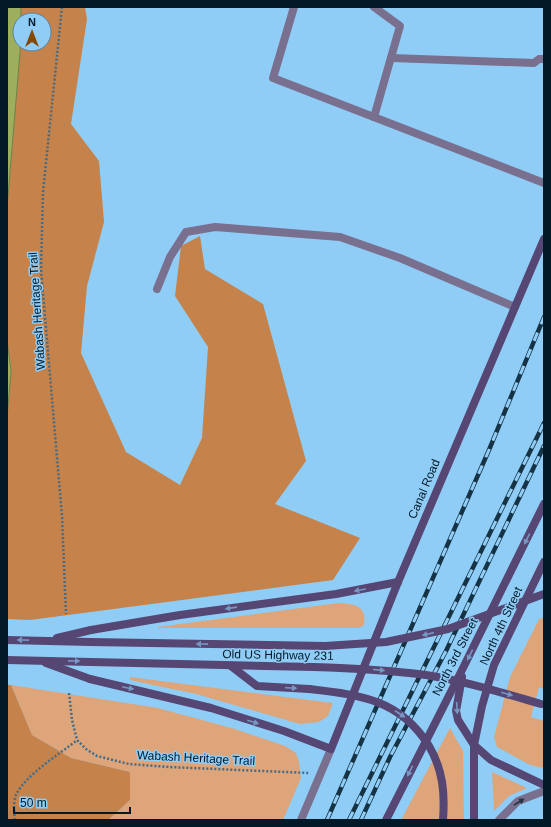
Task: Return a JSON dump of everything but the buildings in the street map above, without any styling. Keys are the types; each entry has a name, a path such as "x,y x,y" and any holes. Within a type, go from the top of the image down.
{"main road":[{"name":"Canal Road","path":"331,749 398,582 544,239"},
{"name":"North 3rd Street","path":"386,820 544,504"},
{"name":"North 4th Street","path":"474,820 474,745 482,706 494,665 544,562"},
{"path":"45,641 91,630 180,615 336,594 398,582"},
{"path":"7,640 325,646 386,642 448,629 544,594"},
{"name":"Old US Highway 231","path":"7,660 313,667 379,670 426,675 468,684 543,704"},
{"path":"40,660 90,679 211,708 284,731 331,749"},
{"path":"231,666 257,686 310,689 367,698 391,708 405,717 420,732 437,760 442,777 445,799 443,820"},
{"path":"462,670 456,711 458,720 474,745 491,760 544,785"}],"street":[{"path":"294,7 273,78 544,183"},
{"path":"374,7 400,26 374,117"},
{"path":"391,58 534,63 539,59 544,59"},
{"path":"157,289 170,257 186,232 215,226 340,237 400,258 515,306"},
{"path":"301,820 331,749"},
{"path":"499,820 518,801 544,791"}],"path":[{"name":"Wabash Heritage Trail","path":"62,7 43,192 41,270 62,516 66,614"},
{"path":"15,820 14,809 16,795 27,780 77,740 72,720 69,693"},
{"name":"Wabash Heritage Trail","path":"77,740 86,750 97,756 129,764 306,772 320,776"}],"shaded area":[{"path":"7,7 21,7 21,12 12,12 12,52 20,53 7,208"},
{"path":"21,7 85,7 87,19 71,124 99,161 104,222 87,286 81,353 126,452 180,485 202,438 208,347 175,296 181,246 200,236 205,269 263,304 306,461 275,504 360,538 333,580 30,620 7,619 7,418 11,371 7,340 7,208 19,52 52,52 52,12 21,12"},
{"path":"7,340 11,371 7,418"},
{"path":"338,603 358,607 363,613 364,625 359,628 158,628 158,627"},
{"path":"544,617 544,689 539,687 531,717 544,721 544,768 530,765 497,747 494,737 510,677 539,619"},
{"path":"130,677 333,703 328,716 319,722 300,724 196,694 130,680"},
{"path":"7,685 11,685 32,735 71,758 130,772 130,800 108,820 7,820"},
{"path":"11,685 158,708 235,729 285,746 296,753 301,778 283,820 108,820 130,800 130,772 71,758 32,735"},
{"path":"450,728 463,751 464,820 401,820"},
{"path":"492,772 527,788 509,796 494,811"}],"railway":[{"path":"327,820 489,450 544,317"},
{"path":"349,820 544,423"},
{"path":"361,820 390,757 446,651 544,446"}]}
